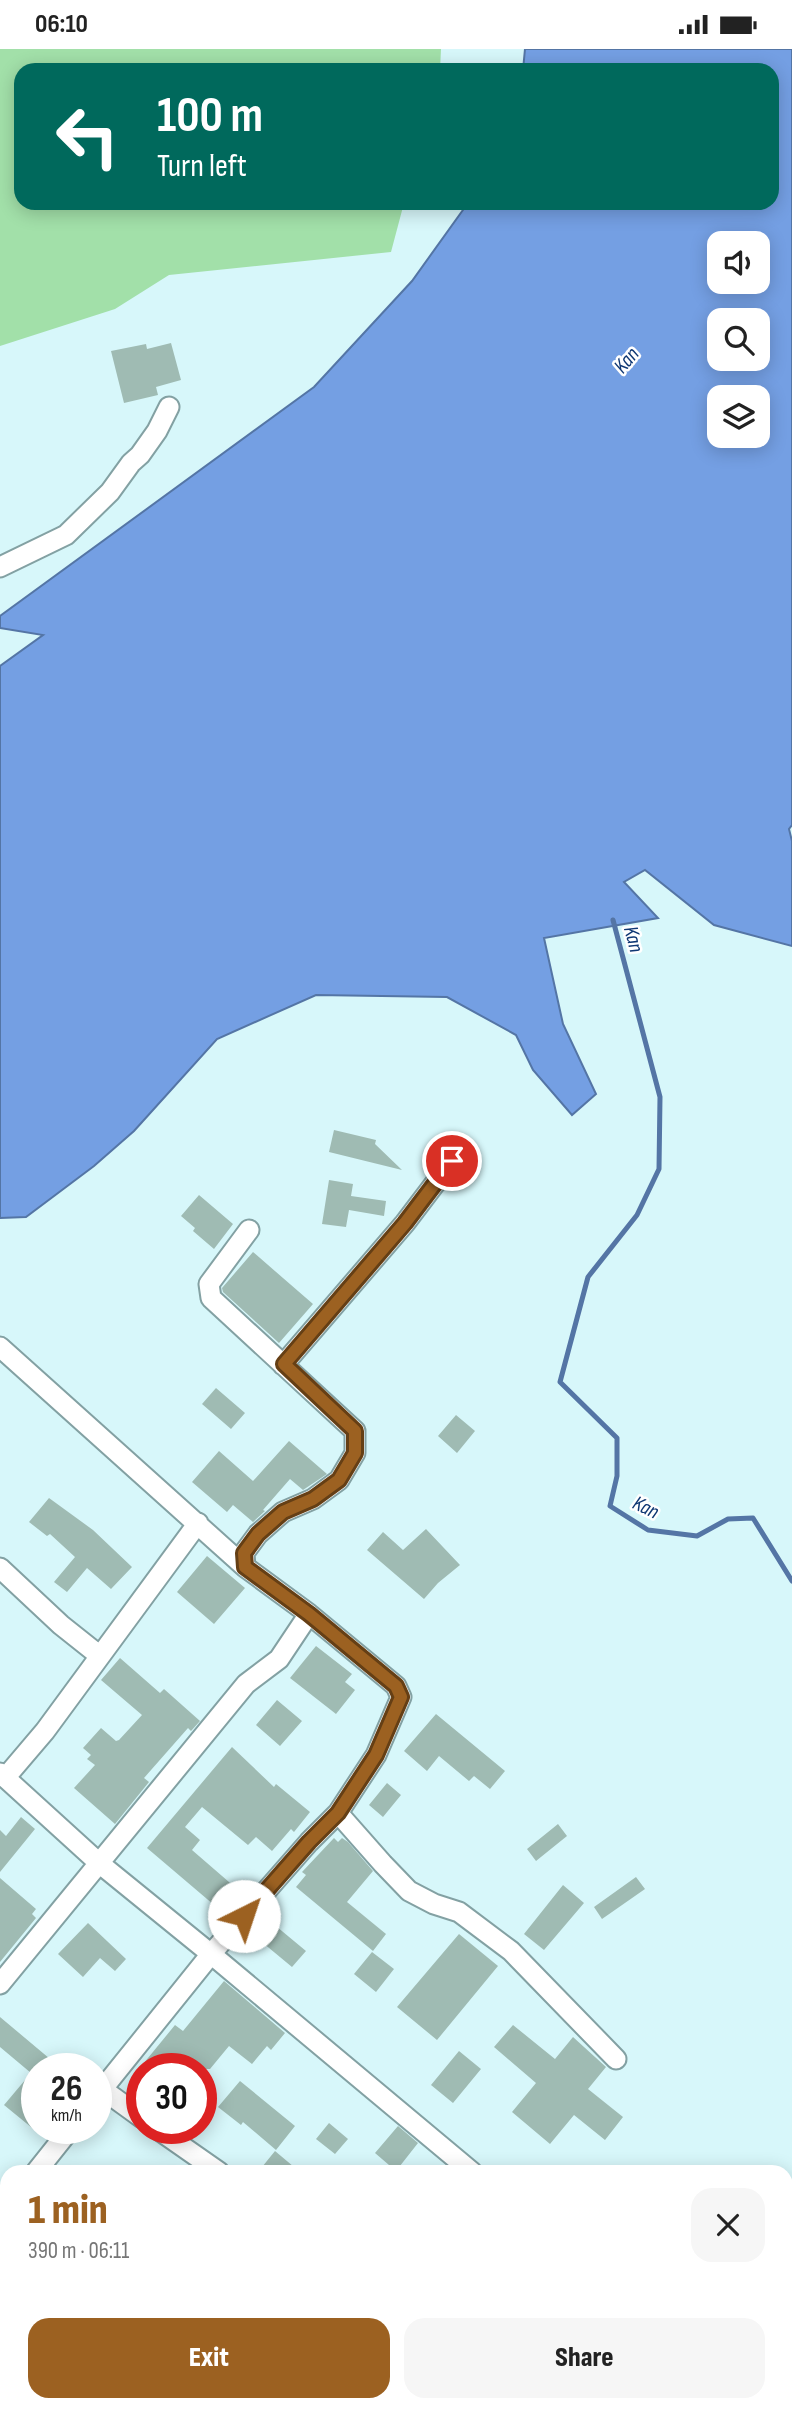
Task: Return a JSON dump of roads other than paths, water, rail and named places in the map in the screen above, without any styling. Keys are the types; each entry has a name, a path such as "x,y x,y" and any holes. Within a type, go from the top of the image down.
{"street":[{"path":"0,567 66,535 110,492 140,455 158,431 169,407"},
{"path":"284,1364 405,1223 452,1161"},
{"path":"245,1567 244,1553 258,1534 283,1512 313,1499 339,1480 355,1453 355,1431 211,1298 209,1284 249,1230"},
{"path":"0,1347 245,1567 309,1614 396,1686 401,1697 376,1755 338,1813 309,1842 211,1954 112,2077"},
{"path":"198,1523 45,1731 3,1775 99,1863 464,2165"},
{"path":"0,1568 61,1625 100,1656"},
{"path":"0,1984 246,1684 279,1659 309,1614"},
{"path":"338,1813 410,1891 434,1904 459,1912 511,1951 616,2059"},
{"path":"42,2165 58,2144"},
{"path":"179,2144 209,2165"}],"water":[{"path":"525,49 792,49 792,825 789,829 792,841 792,946 714,925 645,870 624,882 658,918 544,938 563,1024 596,1094 572,1115 533,1070 516,1035 447,997 316,995 217,1039 134,1131 94,1166 26,1217 0,1218 0,666 43,635 0,628 0,616 314,387 412,281 463,210 779,210 779,63 524,63"}],"waterway":[{"name":"Kan","path":"613,920 660,1097 659,1169 637,1215 588,1277 560,1382 617,1438 617,1476 610,1506 648,1530 697,1536 728,1519 753,1518 792,1581"}]}
